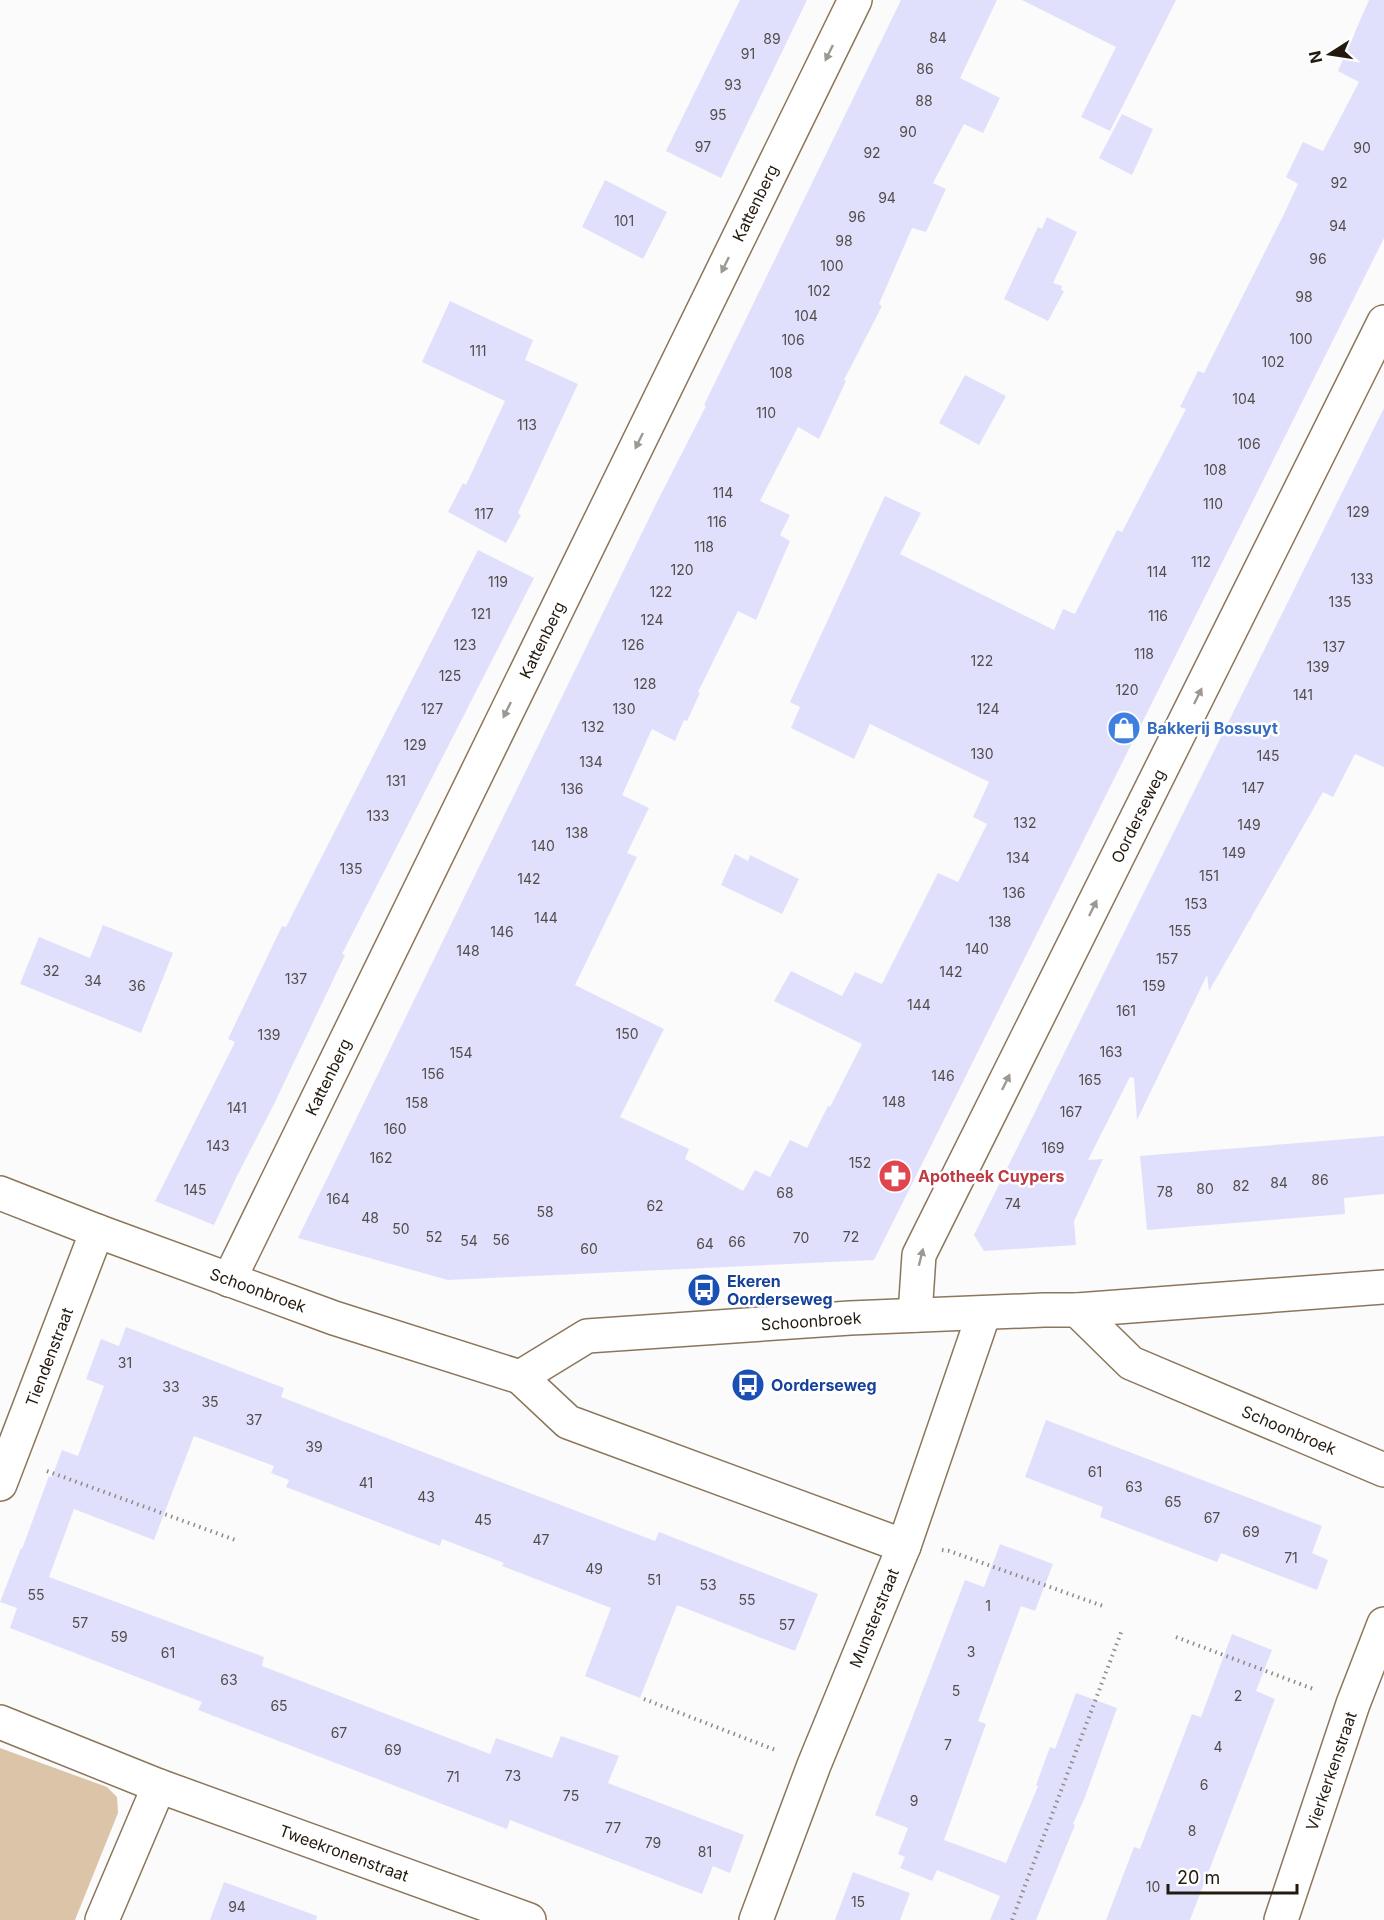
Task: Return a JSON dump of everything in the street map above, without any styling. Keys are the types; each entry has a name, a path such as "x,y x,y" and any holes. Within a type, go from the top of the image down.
{"street":[{"name":"Kattenberg","path":"229,1280 855,0"},
{"name":"Oorderseweg","path":"915,1315 919,1255 1384,322"},
{"name":"Schoonbroek","path":"0,1194 334,1318 520,1377 568,1422 904,1546"},
{"name":"Tiendenstraat","path":"5,1471 97,1231"},
{"name":"Schoonbroek","path":"520,1377 587,1336 850,1318 1077,1310 1384,1287"},
{"name":"Schoonbroek","path":"1077,1310 1131,1363 1384,1470"},
{"name":"Munsterstraat","path":"756,1920 814,1765 904,1546 984,1313"},
{"name":"Vierkerkenstraat","path":"1281,1920 1353,1704 1384,1624"},
{"name":"Tweekronenstraat","path":"0,1722 159,1786 529,1920"},
{"path":"102,1920 159,1786"}],"path":[{"path":"5,1471 238,1541"},
{"path":"904,1546 949,1551 1103,1606"},
{"path":"1012,1920 1122,1630"},
{"path":"1176,1637 1353,1704"},
{"path":"644,1699 814,1765"}],"shaded area":[{"path":"0,1748 107,1787 117,1797 118,1813 75,1920 0,1920"}],"building":[{"path":"740,0 807,0 721,178 666,151"},
{"path":"901,0 997,0 960,78 1000,98 983,133 964,124 933,183 946,189 926,232 912,228 879,304 882,306 844,380 846,381 819,439 798,427 760,501 790,515 780,535 790,541 756,620 738,611 698,692 700,693 687,721 684,720 675,741 652,729 622,795 649,808 627,853 637,857 575,985 664,1029 620,1117 689,1149 685,1159 743,1191 755,1170 770,1177 790,1140 807,1148 862,1044 774,1001 791,971 842,996 855,972 882,984 938,873 958,882 987,824 973,817 989,782 870,724 854,759 791,728 800,707 790,702 885,496 921,513 900,554 1054,630 1063,609 1075,614 1117,530 1122,532 1186,409 1180,407 1198,371 1204,373 1284,214 1298,184 1286,177 1303,142 1323,151 1359,82 1338,71 1369,0 1384,0 1384,238 874,1260 448,1280 298,1238 706,406 704,405"},
{"path":"1022,0 1176,0 1110,131 1081,117 1116,47"},
{"path":"1122,114 1153,129 1132,175 1099,158"},
{"path":"605,180 667,212 643,259 582,227"},
{"path":"1047,217 1077,232 1053,283 1062,286 1061,290 1064,291 1048,321 1004,299 1038,227 1042,229"},
{"path":"450,301 533,340 525,360 578,384 518,513 521,515 506,543 448,512 463,483 466,485 505,401 422,362"},
{"path":"965,375 1006,396 979,445 939,423"},
{"path":"1384,408 1384,767 1355,754 1333,797 1323,792 1209,991 1207,975 1137,1120 1134,1078 1130,1077 1088,1160 1103,1159 1074,1221 1076,1245 984,1251 974,1235"},
{"path":"478,550 534,578 342,954 345,955 214,1225 155,1201 235,1042 228,1039 282,926 286,927"},
{"path":"735,854 748,861 750,855 799,879 782,914 721,885"},
{"path":"103,925 173,953 141,1033 20,984 39,937 90,958"},
{"path":"1384,1136 1384,1194 1344,1198 1345,1214 1147,1230 1140,1156"},
{"path":"126,1327 284,1388 281,1397 428,1454 655,1541 659,1532 818,1594 795,1651 677,1605 640,1698 585,1676 611,1608 502,1566 504,1563 442,1539 440,1546 286,1487 289,1480 271,1473 274,1466 194,1436 154,1540 74,1509 49,1577 264,1657 262,1666 490,1754 496,1738 552,1758 561,1736 619,1756 608,1783 744,1835 730,1873 713,1866 702,1894 510,1820 507,1829 198,1710 202,1702 10,1628 17,1608 0,1602 49,1476 52,1477 62,1450 78,1456 104,1386 86,1379 101,1339 119,1346"},
{"path":"1046,1420 1322,1526 1312,1553 1328,1560 1317,1590 1221,1553 1217,1562 1100,1517 1103,1507 1025,1477"},
{"path":"1000,1544 1053,1564 1035,1611 1021,1606 978,1721 986,1724 944,1840 1006,1863 1038,1786 1036,1785 1050,1747 1055,1749 1076,1693 1117,1708 1073,1824 1075,1825 1036,1920 990,1920 1000,1896 937,1870 932,1881 900,1868 905,1857 898,1854 908,1828 875,1815 965,1580 984,1587"},
{"path":"1232,1634 1272,1650 1256,1691 1275,1699 1190,1920 1106,1920 1134,1847 1140,1849 1192,1714 1201,1717"},
{"path":"853,1872 910,1893 900,1920 835,1920"},
{"path":"224,1882 317,1916 316,1920 210,1920"}],"place":[{"name":"Bakkerij Bossuyt","path":"1124,728"},
{"name":"Apotheek Cuypers","path":"895,1176"},
{"name":"Ekeren Oorderseweg","path":"704,1290"},
{"name":"Oorderseweg","path":"748,1385"}]}
